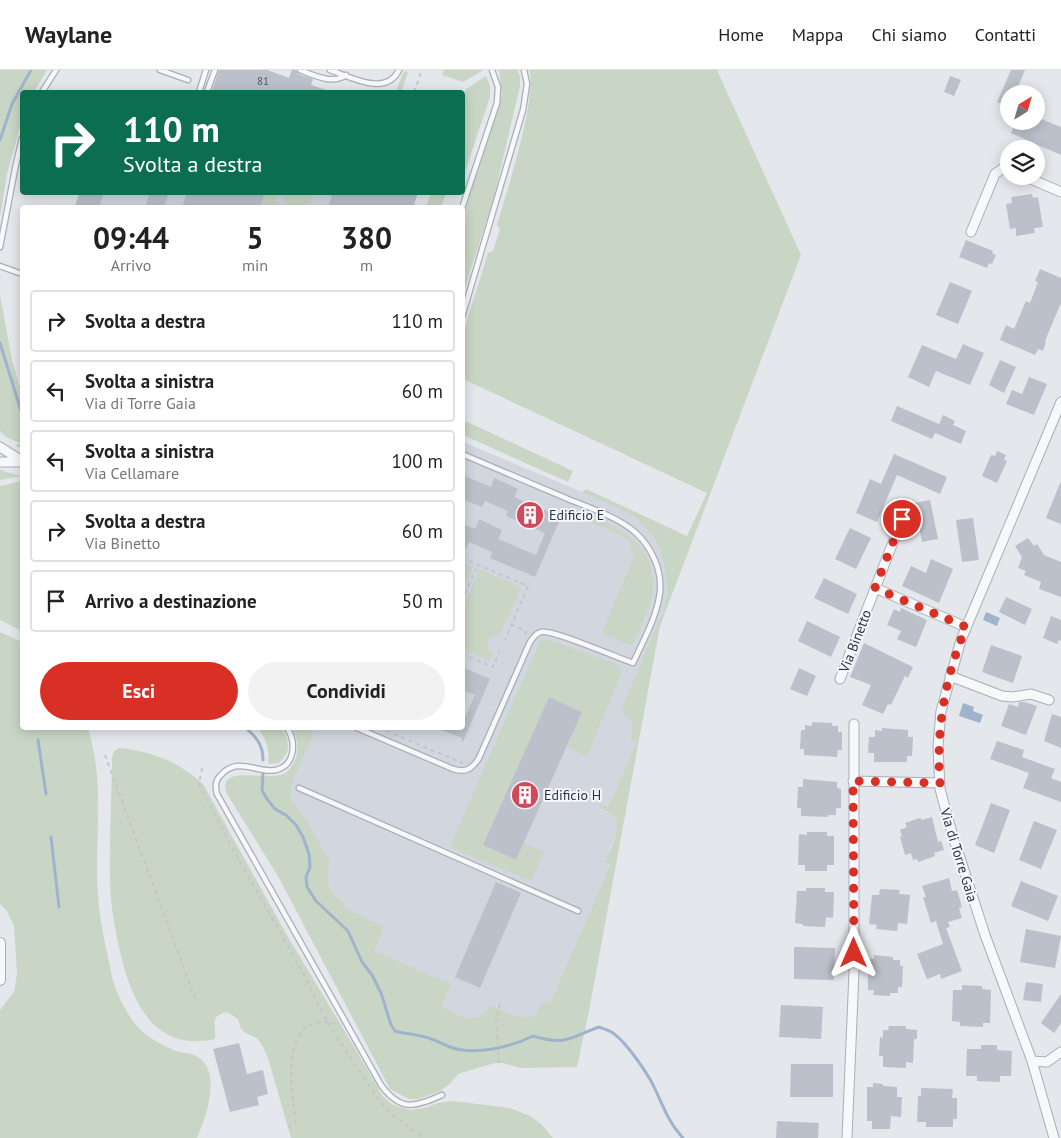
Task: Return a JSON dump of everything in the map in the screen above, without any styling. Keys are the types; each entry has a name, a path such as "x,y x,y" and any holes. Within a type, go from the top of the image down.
{"street":[{"path":"971,232 994,176 1000,170"},
{"path":"1045,185 1061,192"},
{"name":"Via di Torre Gaia","path":"1054,1138 1032,1061 967,881 948,822 940,783 939,728 941,711 950,676 966,627 1061,402"},
{"path":"0,447 20,460"},
{"path":"0,462 20,461"},
{"name":"Via Binetto","path":"840,680 902,519"},
{"path":"875,588 966,627"},
{"path":"950,676 1002,696 1013,697 1031,694 1049,700"},
{"path":"847,1138 854,972 854,724"},
{"path":"853,781 940,783"},
{"path":"0,943 0,980"},
{"path":"1032,1061 1047,1062 1061,1052"}],"lane":[{"path":"43,90 56,70"},
{"path":"160,70 188,80"},
{"path":"200,90 206,70"},
{"path":"208,90 215,70"},
{"path":"300,70 323,78 341,79 346,75"},
{"path":"330,70 365,82 380,84 391,80 399,70"},
{"path":"463,205 497,103 498,87 492,70"},
{"path":"465,307 523,110 527,84 524,70"},
{"path":"0,247 20,147"},
{"path":"0,266 20,273"},
{"path":"362,730 453,769 462,771 470,769 479,758 530,642 540,632 550,632 633,663 658,604 660,587 656,564 652,554 635,532 620,522 465,455"},
{"path":"288,730 292,738 294,750 289,760 283,766 271,770 245,766 230,768 218,779 216,788 250,853 380,1085 399,1103 413,1106 442,1095"},
{"path":"298,788 578,911"}],"path":[{"path":"415,90 420,76 418,70"},
{"path":"465,559 528,586 505,640"},
{"path":"465,594 478,564"},
{"path":"511,625 526,632 523,643"},
{"path":"465,655 493,668 499,652"},
{"path":"384,730 458,762 468,762"},
{"path":"105,755 196,1001"},
{"path":"202,768 199,784 234,851 301,969 327,1022 378,1099 394,1116 423,1138"},
{"path":"499,1063 496,1021 500,1003"},
{"path":"288,1127 295,1123 296,1118 291,1066 294,1045 298,1037 310,1024 327,1022 342,1026 351,1033"}],"shaded area":[{"path":"78,195 417,195 414,205 75,205"},
{"path":"465,443 625,512 637,519 653,536 661,552 667,592 663,611 621,709 622,713 630,719 637,742 608,807 599,809 612,815 616,820 617,832 604,862 610,865 550,1005 541,1007 534,1016 527,1018 517,1017 491,1005 480,1016 468,1019 442,1007 451,984 373,951 344,907 346,902 336,897 329,886 305,817 292,801 290,794 294,779 313,734 312,730 465,730"}],"green space":[{"path":"0,70 47,70 35,90 20,90 20,126 7,174 0,217"},
{"path":"444,70 482,71 463,82 442,75"},
{"path":"499,70 517,70 520,76 520,86 494,197 465,288 465,209 502,94"},
{"path":"529,70 717,70 801,255 660,626 577,1067 520,1068 503,1063 495,1063 458,1074 451,1083 440,1091 419,1099 409,1099 390,1089 279,878 227,794 225,784 229,779 236,776 268,776 285,773 293,764 297,754 297,742 293,730 312,730 312,739 294,779 290,794 292,801 305,817 330,863 328,881 332,891 346,903 344,907 384,927 374,951 451,984 442,1007 468,1019 480,1016 491,1005 517,1016 534,1016 543,1001 550,1004 610,865 604,862 616,833 616,821 612,815 599,808 600,804 608,807 637,742 630,739 632,724 622,713 621,709 663,611 667,592 661,552 653,536 637,519 582,492 586,489 687,536 707,493 465,380 465,327 488,253 493,251 500,229 497,225 520,146 531,83"},
{"path":"405,71 408,72 402,90 397,90"},
{"path":"486,76 490,86 490,97 466,169 465,93 466,89"},
{"path":"264,195 275,195 277,205 267,205 262,204"},
{"path":"283,195 313,195 309,203 305,205 290,205"},
{"path":"430,195 445,195 442,205 427,205"},
{"path":"0,295 12,360 20,388 20,443 6,437 0,431"},
{"path":"465,421 573,471 568,482 465,436"},
{"path":"0,470 20,476 20,476 0,480"},
{"path":"20,481 20,630 0,620 0,486"},
{"path":"569,507 617,528 642,549 650,563 653,580 651,600 632,646 602,633 634,556 629,541 621,535 567,512"},
{"path":"465,563 473,567 465,586"},
{"path":"479,569 521,587 500,635 495,635 488,640 488,649 493,652 489,661 465,650 465,603"},
{"path":"0,632 20,641 20,730 89,730 96,764 98,817 97,882 99,905 113,982 126,1009 139,1028 150,1038 167,1047 194,1055 203,1061 208,1070 211,1081 210,1094 205,1118 197,1138 0,1138 0,1010 14,992 17,974 14,926 6,910 0,904"},
{"path":"547,639 616,664 622,671 587,756 567,747 582,712 549,697 483,845 516,860 524,843 544,852 531,881 454,849 451,844 539,643"},
{"path":"258,730 283,730 287,737 288,751 278,763 268,764 267,744"},
{"path":"119,748 143,752 164,759 194,776 203,784 288,937 382,1095 390,1103 411,1110 453,1101 510,1108 530,1116 540,1123 553,1138 291,1138 268,1058 257,1038 244,1032 240,1027 238,1019 227,1012 217,1016 215,1019 215,1039 193,1041 175,1038 159,1029 147,1017 137,1002 124,966 113,913 110,887 112,757 114,751"}],"water":[{"path":"986,612 1000,618 997,626 983,620"},
{"path":"963,703 974,707 973,711 983,715 980,723 959,716"}],"building":[{"path":"219,70 267,70 289,78 292,70 296,70 298,74 313,79 311,85 326,90 212,90"},
{"path":"1011,70 1025,70 1019,85 1004,85"},
{"path":"950,76 961,80 954,96 944,92"},
{"path":"1045,121 1061,127 1061,155 1045,148 1045,140 1027,140 1011,133 1012,130 1045,130"},
{"path":"1032,194 1033,198 1038,197 1043,227 1034,228 1035,233 1016,236 1016,228 1010,229 1006,204 1012,203 1011,197"},
{"path":"79,195 103,195 100,205 76,205"},
{"path":"149,195 168,195 165,205 146,205"},
{"path":"186,195 264,195 261,205 183,205"},
{"path":"332,195 417,195 414,205 329,205"},
{"path":"966,240 993,251 992,253 996,255 992,264 989,263 987,268 959,257"},
{"path":"1040,269 1061,278 1061,303 1045,341 1043,351 1038,349 1035,355 1000,340 1006,325 1014,329 1026,301 1030,303 1038,282 1035,281"},
{"path":"950,282 972,291 958,324 936,315"},
{"path":"963,344 984,353 970,385 936,371 929,387 908,377 922,345 956,359"},
{"path":"1000,360 1016,367 1004,393 989,385"},
{"path":"1029,377 1047,384 1034,415 1006,404 1012,390 1022,394"},
{"path":"897,406 939,424 943,415 955,421 953,425 966,431 961,444 935,433 932,439 891,421"},
{"path":"997,451 1006,455 1004,460 1007,461 997,483 982,476 991,455 995,456"},
{"path":"894,454 947,477 940,494 897,475 877,522 856,513 870,479 881,484"},
{"path":"465,476 491,487 494,478 518,489 514,497 561,517 535,577 490,558 492,552 469,542 465,550 465,525 475,529 479,519 502,530 498,539 536,555 545,533 506,516 508,511 485,501 482,507 465,500"},
{"path":"1061,483 1061,524 1046,518"},
{"path":"930,500 938,539 922,542 914,503"},
{"path":"973,518 979,560 962,562 956,520"},
{"path":"850,528 871,538 856,569 835,559"},
{"path":"1028,538 1034,546 1037,544 1044,555 1061,562 1061,597 1039,589 1041,582 1024,575 1026,571 1018,568 1022,557 1015,546"},
{"path":"931,559 953,569 939,603 902,586 911,566 926,573"},
{"path":"824,578 857,594 848,614 814,598"},
{"path":"1006,597 1032,609 1025,625 999,612"},
{"path":"901,608 927,620 916,647 897,639 901,631 887,625 894,609 900,612"},
{"path":"1051,616 1061,620 1061,641 1059,640 1057,644 1043,638"},
{"path":"807,621 840,637 831,657 798,641"},
{"path":"864,643 913,667 908,678 905,676 891,705 888,704 883,714 862,705 871,685 850,677"},
{"path":"991,645 1022,656 1013,683 982,672"},
{"path":"465,668 490,679 462,744 462,738 441,730 465,730 465,717 475,695 465,691"},
{"path":"799,668 816,676 807,696 790,689"},
{"name":"Edificio H","path":"549,697 582,712 516,860 483,845"},
{"path":"1019,702 1037,706 1026,735 1001,726 1009,704 1018,707"},
{"path":"1052,714 1061,717 1061,748 1044,741"},
{"path":"812,722 832,723 832,726 838,726 838,732 842,732 842,750 838,750 837,757 804,755 804,749 800,749 801,730 805,730 805,725 812,726"},
{"path":"882,728 908,730 908,737 913,737 912,756 907,756 907,762 874,762 874,753 868,753 869,737 875,737 875,730 882,731"},
{"path":"997,741 1024,750 1022,757 1055,769 1051,778 1061,782 1061,802 1023,788 1029,773 990,759"},
{"path":"803,779 837,782 837,788 841,789 841,808 836,808 836,815 828,815 828,817 801,816 801,808 797,808 798,787 803,787"},
{"path":"991,803 1010,810 994,853 975,845"},
{"path":"932,817 938,842 941,841 944,850 934,853 935,856 918,862 917,859 913,860 911,853 905,855 900,830 907,827 905,823 920,818 922,820"},
{"path":"1034,821 1057,830 1041,869 1019,860"},
{"path":"807,832 827,832 827,836 834,836 834,865 827,865 827,871 805,871 805,865 798,865 799,834 807,835"},
{"path":"949,878 952,891 957,890 962,907 959,908 962,918 948,922 950,927 946,928 962,971 941,979 940,974 927,979 917,954 943,944 936,921 931,923 923,897 926,897 922,886"},
{"path":"1021,881 1058,896 1048,921 1011,906"},
{"path":"496,882 521,893 480,988 455,977"},
{"path":"806,888 825,888 825,892 834,892 833,918 826,917 825,927 803,926 803,924 795,923 797,891 806,891"},
{"path":"880,889 900,890 899,894 910,895 907,924 898,923 897,931 876,929 877,925 869,924 872,895 879,895"},
{"path":"1026,929 1061,936 1055,968 1020,962"},
{"path":"794,947 835,948 834,980 794,979"},
{"path":"874,955 893,957 893,960 900,960 900,966 903,966 902,987 898,987 898,993 890,993 890,996 873,995 874,990 868,990 866,959 874,959"},
{"path":"1026,982 1043,984 1041,1002 1023,1000"},
{"path":"962,985 982,986 982,989 991,990 990,1023 983,1023 983,1027 960,1026 960,1022 952,1021 953,990 962,990"},
{"path":"1061,994 1061,1023 1054,1033 1041,1023"},
{"path":"781,1005 823,1007 821,1039 779,1037"},
{"path":"889,1026 906,1026 906,1029 917,1030 917,1039 914,1039 913,1063 906,1062 906,1068 883,1067 883,1056 879,1056 880,1037 883,1038 883,1030 888,1030"},
{"path":"239,1043 247,1074 263,1070 268,1094 257,1097 259,1105 230,1112 213,1049"},
{"path":"981,1045 997,1045 997,1050 1012,1051 1011,1076 1000,1076 1000,1082 977,1081 977,1076 966,1076 967,1049 981,1049"},
{"path":"791,1064 833,1064 833,1097 790,1097"},
{"path":"873,1083 897,1087 897,1097 902,1097 901,1117 891,1116 890,1129 872,1129 872,1121 867,1121 867,1087 873,1087"},
{"path":"921,1088 953,1089 952,1098 957,1098 957,1119 953,1119 953,1127 926,1127 926,1122 917,1122 918,1096 921,1096"},
{"path":"777,1121 819,1123 818,1138 776,1138"}],"waterway":[{"path":"0,140 12,104 31,70"},
{"path":"0,343 20,408"},
{"path":"248,730 259,742 263,760"},
{"path":"38,740 46,794"},
{"path":"263,774 262,790 267,799 275,809 286,815 296,825 303,837 309,854 310,867 306,877 307,887 316,901 348,931 362,962 372,975 381,993 391,1025 395,1031 421,1036 450,1047 470,1051 503,1047 533,1036 554,1040 567,1039 599,1027 611,1032 625,1044 653,1084 671,1122 683,1138"},
{"path":"51,837 59,907"}],"place":[{"name":"Edificio E","path":"530,515"},
{"name":"Edificio H","path":"525,795"}],"route":[{"path":"854,953 853,781 940,783 938,760 941,711 954,661 966,627 875,588 902,519"}]}
